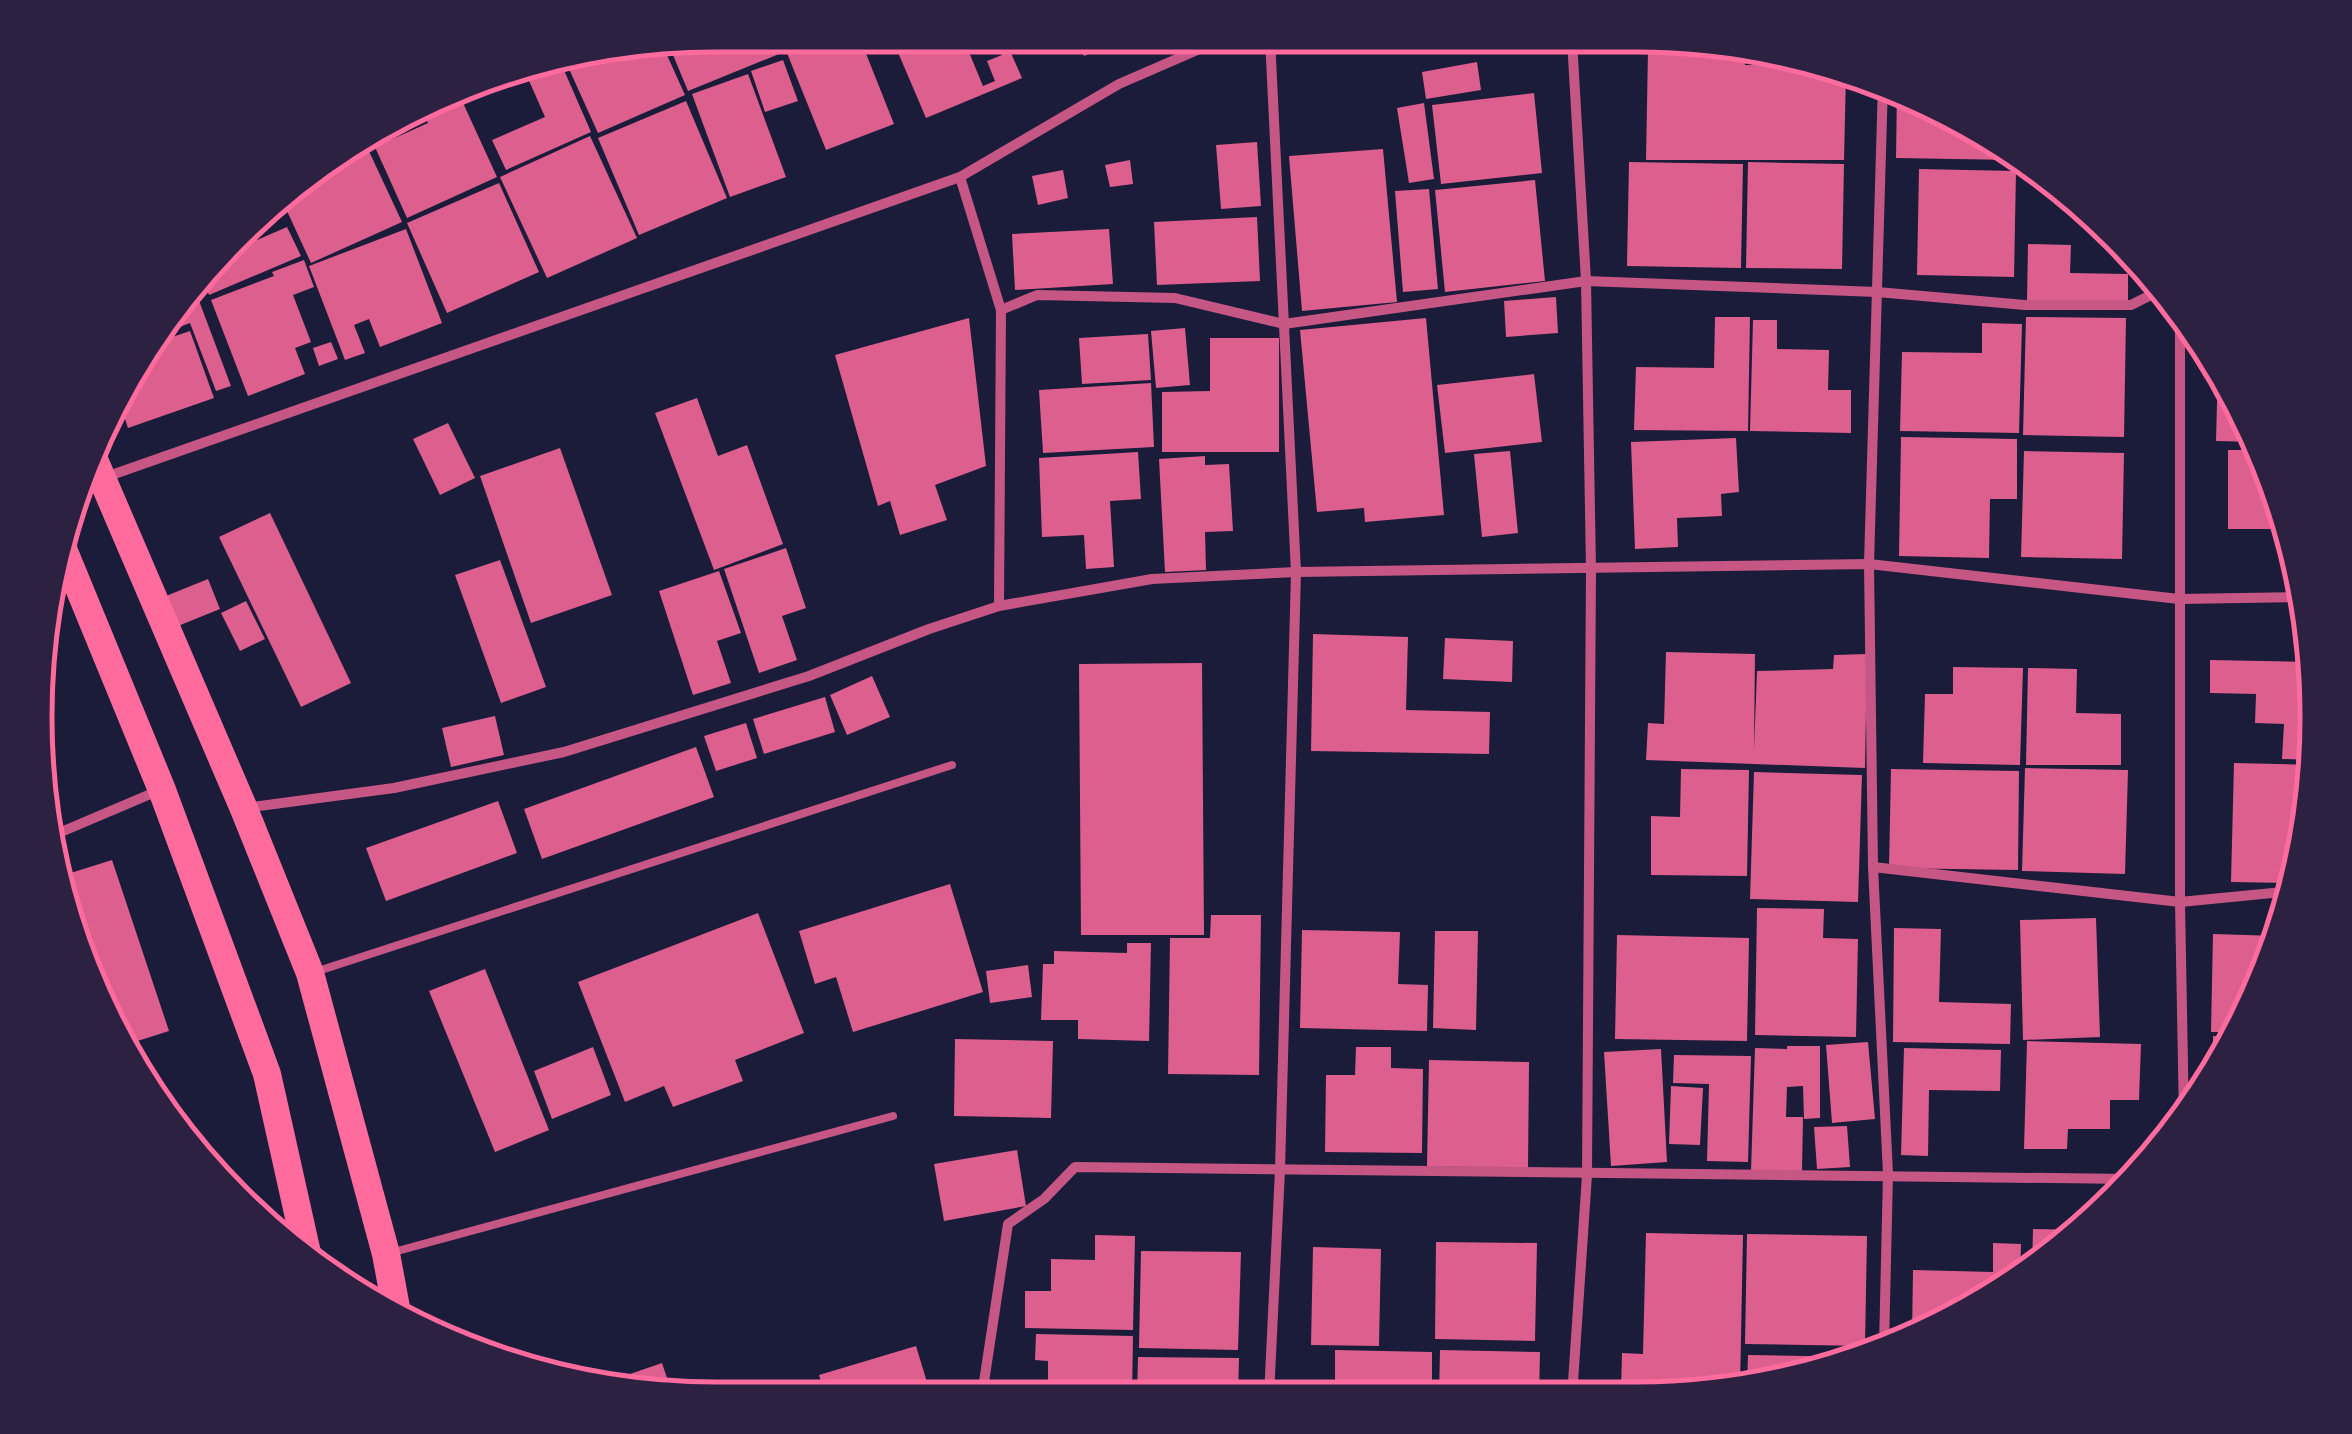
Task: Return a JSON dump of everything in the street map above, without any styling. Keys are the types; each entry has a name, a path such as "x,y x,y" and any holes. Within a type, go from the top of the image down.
{"highway":[{"path":"100,471 310,973 386,1254 394,1297"},
{"path":"70,568 162,790 267,1074 302,1236"}],"street":[{"path":"102,465 960,177 1119,84 1193,52"},
{"path":"1270,1382 1280,1170 1296,572 1271,52"},
{"path":"1573,52 1586,281 1590,569 1587,1175 1573,1382"},
{"path":"1882,101 1869,564 1872,866 1888,1174 1884,1333"},
{"path":"960,177 1001,310 999,606"},
{"path":"1001,310 1037,296 1176,298 1284,324 1586,281 1876,292 2024,305 2131,304 2149,296"},
{"path":"2180,337 2183,1092"},
{"path":"244,808 394,788 564,752 809,676 999,606 1152,579 1296,572 1869,564 2180,598 2289,596"},
{"path":"62,831 162,790"},
{"path":"1872,866 2180,902 2276,893"},
{"path":"984,1382 1008,1224 1044,1199 1075,1168 2113,1179"}],"lane":[{"path":"310,973 952,766"},
{"path":"386,1254 893,1116"}],"building":[{"path":"865,52 894,124 826,150 787,53"},
{"path":"898,52 969,52 983,86 995,81 987,61 1002,55 1001,52 1011,52 1022,78 926,118"},
{"path":"1648,53 1766,65 1846,87 1844,160 1646,160"},
{"path":"673,54 779,54 688,91"},
{"path":"667,55 685,95 598,133 569,69"},
{"path":"783,60 798,101 765,112 751,71"},
{"path":"1477,62 1481,90 1426,99 1422,72"},
{"path":"564,70 591,132 506,170 492,140 545,117 529,80"},
{"path":"748,74 786,177 730,197 692,94"},
{"path":"1534,93 1542,173 1441,184 1432,105"},
{"path":"686,101 727,198 639,235 598,138"},
{"path":"463,103 497,177 407,218 375,148 428,123 427,119"},
{"path":"1424,103 1434,179 1409,183 1397,108"},
{"path":"1897,106 1997,160 1896,158"},
{"path":"590,136 637,238 547,278 500,177"},
{"path":"1257,142 1261,206 1221,209 1216,145"},
{"path":"1383,149 1397,302 1302,311 1289,156"},
{"path":"369,151 402,222 311,263 287,211"},
{"path":"1130,160 1133,184 1110,187 1105,165"},
{"path":"1629,162 1743,164 1741,268 1627,266"},
{"path":"1748,162 1844,164 1842,269 1746,268"},
{"path":"1919,169 2016,173 2014,277 1917,275"},
{"path":"1063,170 1068,198 1038,205 1032,176"},
{"path":"1535,180 1545,281 1445,292 1435,190"},
{"path":"499,183 539,272 447,313 407,223"},
{"path":"1429,189 1438,289 1403,292 1395,191"},
{"path":"1257,217 1260,281 1157,285 1154,222"},
{"path":"287,227 301,256 209,295 207,291 217,279 257,240"},
{"path":"406,229 442,323 380,347 369,319 354,325 365,353 345,360 309,266"},
{"path":"1109,229 1113,284 1015,290 1012,234"},
{"path":"2028,244 2071,245 2070,273 2128,274 2128,303 2027,301"},
{"path":"304,260 314,287 293,295 311,342 295,348 305,374 248,396 211,300"},
{"path":"1556,297 1558,333 1506,337 1504,301"},
{"path":"199,301 231,386 216,391 190,323 179,327"},
{"path":"1715,317 1750,317 1748,431 1634,430 1636,367 1714,368"},
{"path":"2026,317 2126,318 2124,437 2023,435"},
{"path":"969,318 986,466 935,485 947,520 900,535 890,501 878,506 835,355"},
{"path":"1426,318 1444,515 1365,522 1364,508 1317,512 1300,330"},
{"path":"1753,320 1777,320 1777,349 1829,350 1828,390 1851,390 1851,433 1750,431"},
{"path":"1982,323 2022,324 2019,433 1900,431 1902,352 1982,353"},
{"path":"1185,328 1190,385 1156,388 1151,331"},
{"path":"190,331 214,398 128,428 124,417 172,337"},
{"path":"1148,334 1151,380 1082,384 1079,338"},
{"path":"1210,338 1279,338 1279,452 1162,452 1162,392 1210,391"},
{"path":"331,342 338,359 319,366 313,348"},
{"path":"1534,374 1542,442 1445,453 1437,385"},
{"path":"1151,383 1154,447 1043,453 1039,390"},
{"path":"697,398 718,456 747,445 783,544 714,570 655,413"},
{"path":"2217,398 2239,442 2216,441"},
{"path":"448,423 475,478 440,495 413,439"},
{"path":"1901,437 2017,439 2017,499 1990,499 1989,558 1899,556"},
{"path":"1736,438 1739,492 1721,494 1722,516 1677,518 1678,547 1635,549 1631,442"},
{"path":"560,448 612,595 531,623 480,476"},
{"path":"2228,450 2243,450 2272,529 2228,529"},
{"path":"1510,451 1518,533 1482,537 1474,454"},
{"path":"2024,451 2124,453 2122,559 2021,557"},
{"path":"1138,452 1141,499 1110,501 1114,567 1086,569 1084,535 1042,537 1039,458"},
{"path":"1205,456 1205,465 1229,464 1233,531 1205,532 1206,570 1165,572 1159,459"},
{"path":"270,513 351,683 301,707 219,537"},
{"path":"786,548 806,608 782,616 797,660 759,673 724,569"},
{"path":"500,560 546,687 501,703 455,575"},
{"path":"719,571 741,633 717,641 731,683 693,695 659,591"},
{"path":"208,579 220,609 168,630 156,600"},
{"path":"246,601 265,639 240,651 221,613"},
{"path":"1313,634 1408,637 1406,710 1490,712 1489,754 1311,751"},
{"path":"1445,638 1513,641 1512,682 1443,679"},
{"path":"1666,652 1755,654 1754,750 1757,671 1833,669 1834,655 1867,654 1865,768 1646,760 1648,723 1664,724"},
{"path":"2210,660 2297,662 2298,759 2282,759 2284,724 2255,723 2256,694 2210,693"},
{"path":"1202,663 1204,935 1081,935 1079,664"},
{"path":"1953,667 2023,668 2020,765 1923,763 1925,694 1953,694"},
{"path":"2028,668 2077,669 2076,713 2121,714 2121,765 2026,765"},
{"path":"872,676 890,717 847,735 830,695"},
{"path":"825,697 835,732 764,754 753,719"},
{"path":"495,716 504,755 451,767 442,728"},
{"path":"746,723 757,758 716,771 704,736"},
{"path":"696,747 714,797 542,859 524,809"},
{"path":"2234,763 2298,765 2278,883 2231,882"},
{"path":"2025,768 2128,770 2125,874 2022,871"},
{"path":"1681,769 1749,770 1747,876 1651,875 1651,816 1680,817"},
{"path":"1891,769 2019,771 2018,870 1889,868"},
{"path":"1754,772 1862,775 1858,902 1750,899"},
{"path":"498,801 517,853 386,901 366,848"},
{"path":"112,860 169,1031 138,1041 103,971 71,873"},
{"path":"950,884 983,992 853,1032 836,977 815,984 799,931"},
{"path":"1757,908 1824,909 1823,938 1858,939 1856,1037 1755,1035"},
{"path":"758,913 804,1033 735,1060 743,1081 673,1107 664,1086 625,1102 578,982"},
{"path":"1211,915 1261,915 1259,1075 1168,1074 1170,938 1210,938"},
{"path":"2096,918 2100,1037 2023,1040 2020,920"},
{"path":"1894,928 1941,929 1939,1002 2011,1004 2010,1044 1893,1042"},
{"path":"1302,930 1400,932 1398,984 1428,985 1427,1031 1300,1028"},
{"path":"1435,931 1478,931 1476,1030 1433,1028"},
{"path":"2213,934 2262,936 2231,1011 2219,1032 2211,1032"},
{"path":"1617,935 1749,938 1747,1041 1615,1039"},
{"path":"1127,943 1151,943 1149,1041 1078,1039 1078,1020 1041,1020 1043,964 1054,964 1054,951 1127,953"},
{"path":"1028,965 1032,997 990,1003 986,971"},
{"path":"485,969 549,1130 495,1152 429,991"},
{"path":"955,1039 1053,1041 1051,1118 954,1116"},
{"path":"2027,1041 2141,1044 2139,1100 2110,1100 2110,1129 2068,1129 2067,1149 2024,1149"},
{"path":"1868,1042 1875,1119 1832,1123 1826,1045"},
{"path":"1820,1046 1820,1118 1804,1119 1803,1086 1787,1087 1786,1117 1803,1117 1802,1171 1751,1171 1755,1048"},
{"path":"593,1047 611,1095 552,1119 534,1071"},
{"path":"1356,1047 1391,1047 1391,1068 1423,1069 1422,1153 1325,1152 1326,1075 1355,1075"},
{"path":"1904,1048 2001,1050 2000,1091 1929,1090 1928,1156 1901,1155"},
{"path":"1661,1049 1667,1162 1611,1166 1604,1052"},
{"path":"1674,1055 1751,1056 1748,1162 1707,1161 1709,1084 1673,1083"},
{"path":"1429,1060 1529,1062 1528,1168 1427,1166"},
{"path":"1671,1086 1703,1088 1700,1145 1669,1144"},
{"path":"1847,1126 1850,1167 1817,1169 1814,1127"},
{"path":"1017,1150 1026,1206 944,1221 934,1164"},
{"path":"2033,1229 2058,1229 2040,1244 2032,1249"},
{"path":"1646,1233 1743,1235 1740,1373 1621,1382 1622,1353 1643,1354"},
{"path":"1747,1234 1867,1236 1865,1340 1850,1346 1745,1344"},
{"path":"1095,1235 1135,1236 1133,1330 1025,1328 1025,1291 1051,1291 1051,1259 1095,1260"},
{"path":"1436,1242 1537,1243 1535,1341 1435,1339"},
{"path":"1993,1243 2021,1244 2021,1258 2004,1270 1912,1321 1913,1270 1993,1272"},
{"path":"1313,1247 1381,1249 1379,1346 1311,1345"},
{"path":"1141,1251 1241,1252 1238,1350 1139,1348"},
{"path":"1036,1334 1133,1336 1132,1382 1048,1382 1048,1361 1035,1360"},
{"path":"916,1346 927,1382 821,1382 819,1375"},
{"path":"1335,1350 1432,1352 1432,1382 1335,1382"},
{"path":"1440,1350 1540,1352 1539,1382 1439,1382"},
{"path":"1748,1355 1816,1356 1765,1369 1747,1372"},
{"path":"1138,1357 1239,1358 1238,1382 1137,1382"},
{"path":"662,1363 667,1379 630,1376 626,1375"}]}
